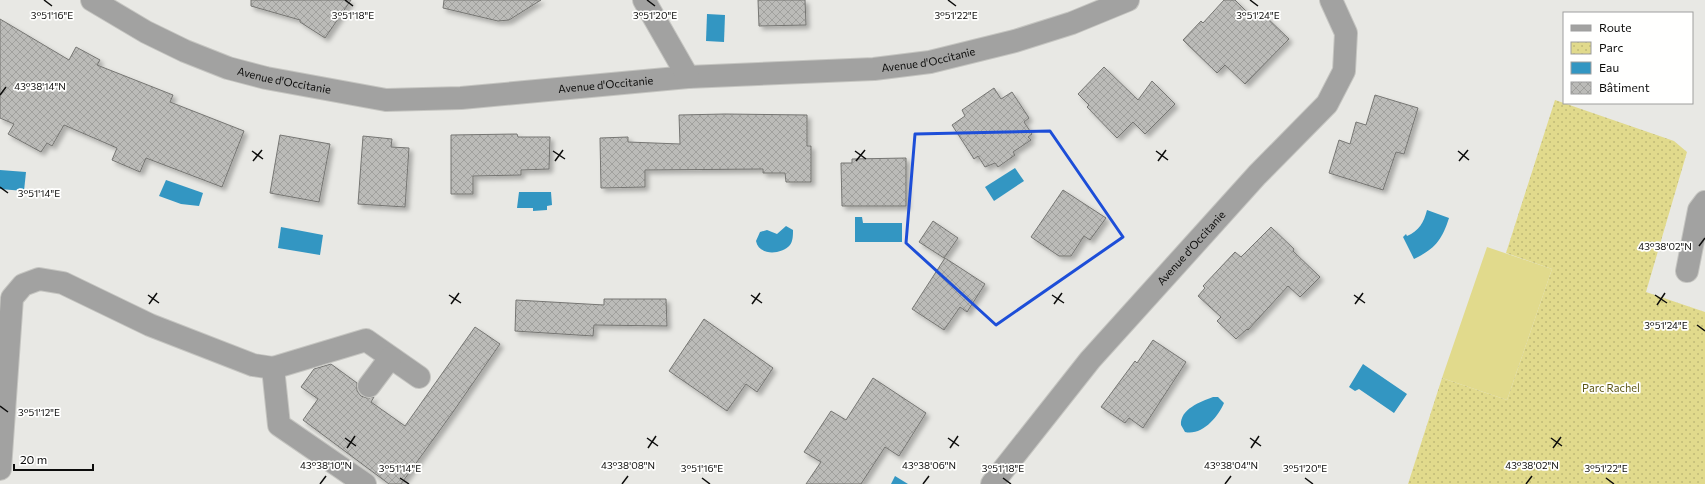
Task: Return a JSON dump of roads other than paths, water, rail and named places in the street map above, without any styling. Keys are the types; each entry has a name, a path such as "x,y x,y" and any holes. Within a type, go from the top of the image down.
{"street":[{"name":"Avenue d'Occitanie","path":"92,0 146,32 185,51 228,68 266,78 386,100 461,98 688,77 874,69 930,62 1022,39 1072,23 1128,0"},
{"path":"644,0 688,77"},
{"name":"Avenue d'Occitanie","path":"992,484 1090,360 1257,175 1327,104 1344,71 1346,33 1331,0"},
{"path":"1687,271 1699,210 1705,202"},
{"path":"0,469 12,298 23,284 39,279 63,283 150,325 253,365 273,368 366,340 419,377"},
{"path":"369,386 390,358"},
{"path":"273,368 279,425 365,484"}],"water":[{"path":"707,14 725,15 724,42 706,41"},
{"path":"1015,168 1024,181 994,201 985,187"},
{"path":"0,170 26,172 24,191 0,189"},
{"path":"166,180 203,193 199,206 181,204 159,196"},
{"path":"519,192 551,192 552,205 547,206 547,210 533,211 533,208 517,208"},
{"path":"1427,210 1449,218 1444,232 1437,243 1414,259 1403,237 1406,234 1407,236 1415,232 1418,229 1423,222"},
{"path":"855,217 862,217 863,223 902,223 902,242 855,242"},
{"path":"786,226 793,230 793,236 792,242 786,248 781,251 771,252 761,249 758,246 756,241 760,232 767,230 777,234"},
{"path":"281,227 323,235 320,255 278,248"},
{"path":"1363,364 1407,394 1394,413 1359,389 1355,391 1349,387"},
{"path":"1213,397 1218,397 1224,403 1214,419 1209,424 1197,431 1185,432 1181,425 1182,419 1187,410 1202,401"},
{"path":"895,476 908,484 891,484"}],"park label":[{"name":"Parc Rachel","path":"1611,388"}]}
